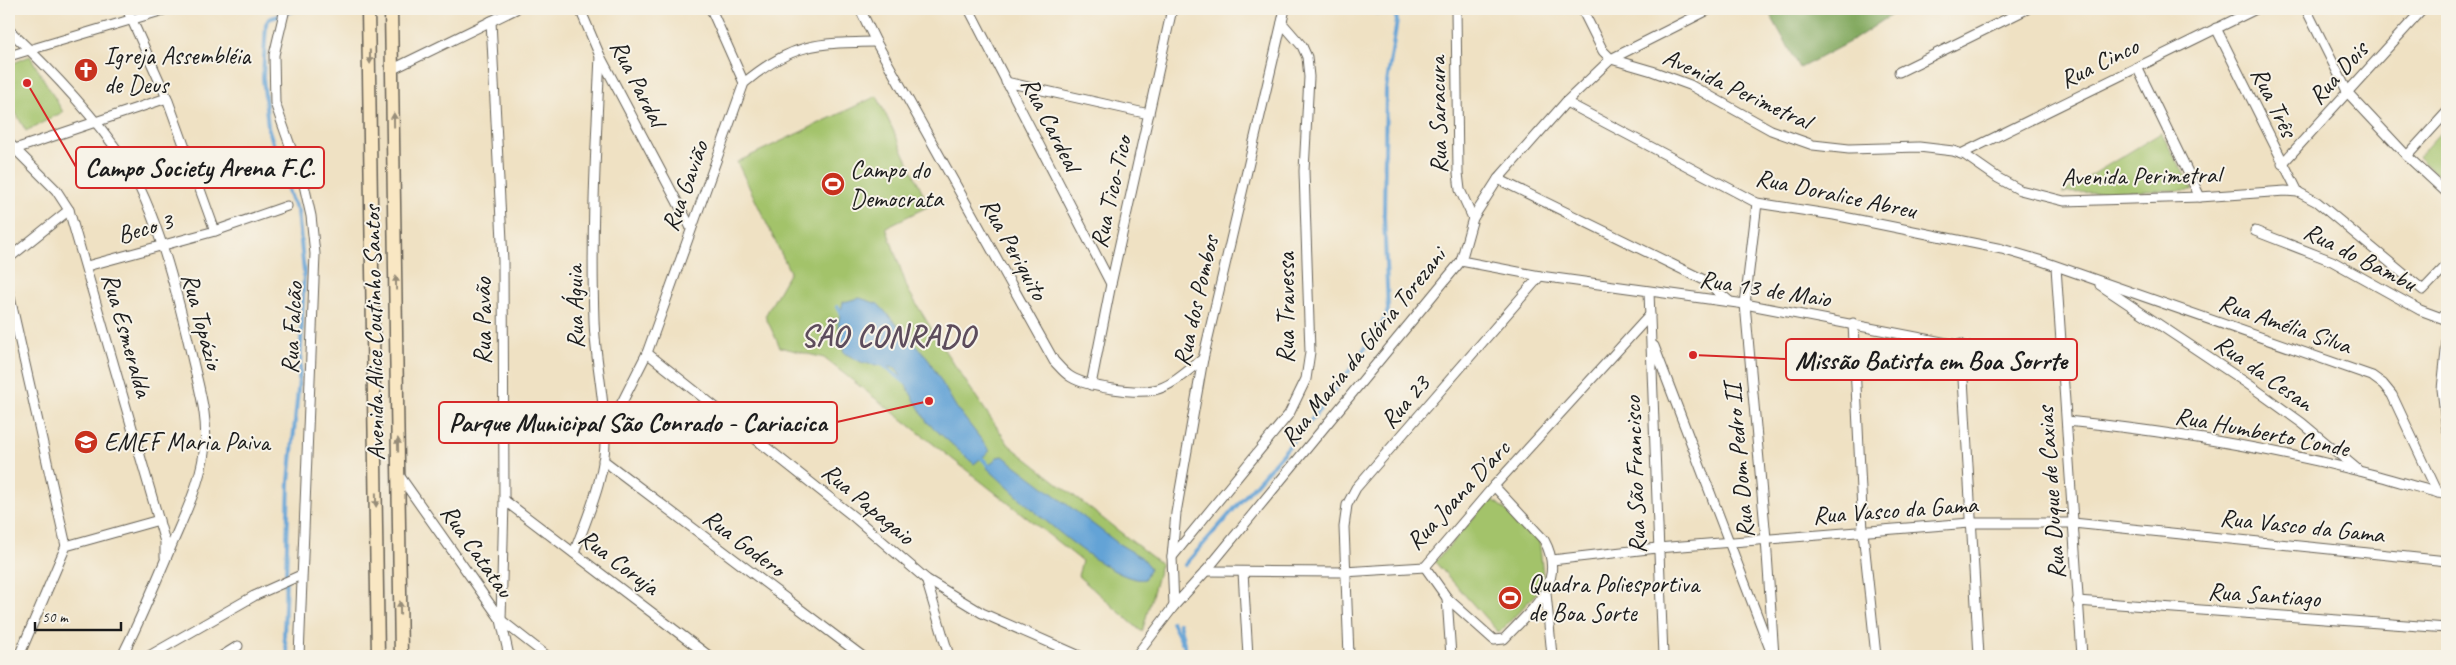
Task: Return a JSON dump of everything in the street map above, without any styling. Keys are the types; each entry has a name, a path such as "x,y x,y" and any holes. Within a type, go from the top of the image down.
{"main road":[{"name":"Avenida Alice Coutinho Santos","path":"368,9 378,656"},
{"name":"Avenida Alice Coutinho Santos","path":"391,9 401,656"}],"street":[{"path":"127,9 134,20 166,98 215,230"},
{"path":"9,56 167,9"},
{"name":"Rua Falcão","path":"285,9 276,38 274,55 275,103 304,185 311,216 315,254 299,656"},
{"path":"393,69 516,9"},
{"name":"Rua Pardal","path":"580,9 600,56 691,228"},
{"path":"711,9 744,83 767,64 798,48 833,42 876,42"},
{"name":"Rua Periquito","path":"860,9 876,42 1054,361 1070,376 1091,385 1135,390 1154,390 1175,381 1203,359"},
{"name":"Rua Cardeal","path":"969,9 1111,284"},
{"name":"Rua Tico-Tico","path":"1091,385 1111,284 1149,114 1169,9"},
{"name":"Rua dos Pombos","path":"1174,606 1172,557 1176,513 1203,359 1285,9"},
{"name":"Rua Saracura","path":"1456,9 1458,173 1460,190 1473,218"},
{"path":"1582,9 1603,51 1611,59"},
{"name":"Rua Maria da Glória Torezani","path":"1136,656 1174,606 1206,571 1461,261 1473,218 1498,179 1566,102 1611,59 1710,9"},
{"path":"1899,72 2027,9"},
{"name":"Rua Cinco","path":"1961,154 2256,9"},
{"path":"2306,9 2348,93 2407,156 2447,193"},
{"name":"Rua Dois","path":"2282,164 2423,9"},
{"name":"Rua Pavão","path":"491,21 503,261 504,500 501,620"},
{"name":"Rua Travessa","path":"1172,557 1289,414 1306,379 1310,352 1304,171 1309,77 1307,57 1302,46 1282,23"},
{"name":"Rua Três","path":"2216,28 2282,164 2298,192"},
{"name":"Rua Topázio","path":"9,30 30,50 94,122 125,161 142,193 161,244 187,335 205,417 205,453 192,496 144,615 122,656"},
{"name":"Rua Águia","path":"574,553 593,500 603,460 606,434 594,320 594,181 600,56"},
{"name":"Avenida Perimetral","path":"1611,59 1652,70 1690,85 1771,130 1813,145 1849,149 1919,147 1961,154 2009,184 2049,198 2064,200 2200,197 2272,191 2298,192 2317,202 2423,290 2447,265"},
{"path":"2137,67 2200,197"},
{"path":"1006,82 1149,114"},
{"name":"Rua Gavião","path":"606,434 647,353 744,83"},
{"path":"12,146 166,98"},
{"name":"Rua Doralice Abreu","path":"1566,102 1757,203 1834,215 2002,249 2056,267"},
{"path":"2407,156 2447,112"},
{"name":"Rua Esmeralda","path":"12,146 56,190 70,210 165,542 165,560"},
{"path":"1498,179 1704,280 1729,302"},
{"name":"Rua Dom Pedro II","path":"1757,203 1745,304 1766,539 1773,656"},
{"name":"Beco 3","path":"87,266 215,230 287,206"},
{"path":"9,258 70,210"},
{"name":"Rua do Bambu","path":"2255,231 2332,260 2420,310 2447,320"},
{"name":"Rua 13 de Maio","path":"1461,261 1540,276 1745,304 1854,323 2062,365"},
{"name":"Rua Amélia Silva","path":"2056,267 2372,376 2383,384 2392,395 2443,494"},
{"name":"Rua Duque de Caxias","path":"2056,267 2062,365 2068,421 2082,656"},
{"name":"Rua 23","path":"1349,656 1344,572 1344,527 1347,505 1356,488 1540,276"},
{"name":"Rua da Cesan","path":"2092,279 2132,308 2248,384 2302,423 2360,471"},
{"name":"Rua São Francisco","path":"1648,292 1663,656"},
{"path":"9,293 66,546 19,656"},
{"name":"Rua Joana D'arc","path":"1206,571 1344,572 1425,567 1494,486 1650,314"},
{"path":"1854,323 1864,532 1876,656"},
{"path":"1651,338 1773,656"},
{"path":"2447,342 2442,389 2447,430"},
{"path":"1961,344 1978,656"},
{"name":"Rua Papagaio","path":"647,353 854,517 926,579 982,613 1080,656"},
{"name":"Rua Humberto Conde","path":"2068,421 2180,435 2360,471 2443,494"},
{"name":"Rua Godero","path":"603,460 862,656"},
{"name":"Rua Catatau","path":"398,474 501,620 509,656"},
{"path":"1494,486 1544,540 1552,560 1546,593 1552,656"},
{"name":"Rua Coruja","path":"504,500 709,656"},
{"path":"66,546 159,520"},
{"name":"Rua Vasco da Gama","path":"1552,560 1658,548 1970,523 2073,523 2447,561"},
{"path":"1425,567 1447,598 1494,640 1504,640 1546,593"},
{"path":"1243,572 1248,656"},
{"path":"149,656 254,596 301,575"},
{"path":"926,579 949,656"},
{"path":"1447,598 1451,656"},
{"name":"Rua Santiago","path":"2078,601 2447,628"},
{"path":"501,620 547,656"},
{"path":"222,656 238,646"}],"green space":[{"path":"1767,9 1900,9 1855,39 1800,68"},
{"path":"30,56 63,112 26,131 9,101 9,65"},
{"path":"877,96 929,206 886,227 908,290 943,348 1009,445 1161,564 1142,632 1078,576 1082,561 824,358 780,347 765,316 790,272 737,162"},
{"path":"2447,125 2447,184 2418,157"},
{"path":"2161,133 2193,190 2062,193"},
{"path":"1491,498 1539,538 1544,585 1499,633 1435,562"}],"water":[{"path":"860,298 878,304 927,357 956,407 990,451 974,464 927,422 896,368 863,363 844,353 838,324 843,302"},
{"path":"1003,456 1119,544 1141,557 1150,568 1145,579 1129,577 1109,568 1063,536 987,468 997,457"}],"waterway":[{"path":"288,656 284,637 289,482 300,370 304,272 298,211 291,199 268,127 263,77 266,24 269,19 298,9"},
{"path":"1185,565 1304,429 1341,383 1385,318 1388,310 1384,216 1386,89 1397,21 1396,16 1392,13 1378,13 1374,9"},
{"path":"838,307 843,315"},
{"path":"882,364 906,383"},
{"path":"978,454 992,469"},
{"path":"1172,622 1182,642"},
{"path":"1179,623 1187,656"}],"place":[{"name":"Igreja Assembléia de Deus","path":"86,70"},
{"name":"Campo Society Arena F.C.","path":"27,83"},
{"name":"Campo do Democrata","path":"833,184"},
{"name":"Missão Batista em Boa Sorrte","path":"1693,355"},
{"name":"Parque Municipal São Conrado - Cariacica","path":"929,401"},
{"name":"EMEF Maria Paiva","path":"86,442"},
{"name":"Quadra Poliesportiva de Boa Sorte","path":"1510,598"}],"district":[{"name":"SÃO CONRADO","path":"888,336"}]}
